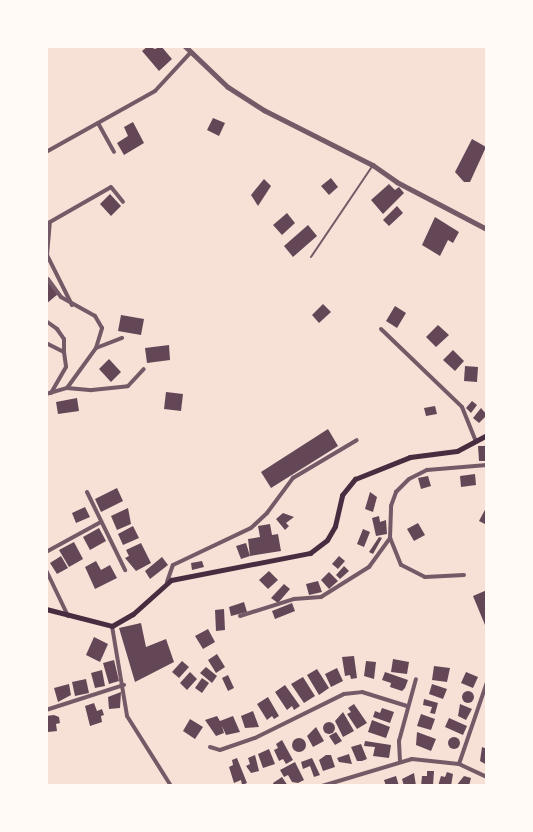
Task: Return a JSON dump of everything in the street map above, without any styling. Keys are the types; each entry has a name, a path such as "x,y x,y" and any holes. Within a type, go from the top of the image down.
{"main road":[{"path":"46,609 112,626 133,614 167,582 310,553 327,540 335,526 342,495 355,479 410,457 447,454 487,435"}],"street":[{"path":"186,46 228,86 264,110 373,165 397,182 487,229"},
{"path":"46,152 155,91 191,52"},
{"path":"98,123 114,152"},
{"path":"72,305 47,255 50,222 111,187 123,202"},
{"path":"48,279 61,297 72,305 95,316 102,328 96,348 68,388"},
{"path":"46,321 58,329 64,339 66,367 49,393"},
{"path":"381,329 462,407 476,441"},
{"path":"96,348 122,338"},
{"path":"46,343 64,352"},
{"path":"49,393 68,388 92,390 128,386 144,369"},
{"path":"167,582 173,565 250,528 267,513 293,478 357,440"},
{"path":"464,575 425,577 401,565 390,538 391,506 396,492 409,479 427,470 487,465"},
{"path":"86,492 125,570"},
{"path":"46,552 101,522"},
{"path":"240,616 294,599 321,597 369,567 390,538"},
{"path":"46,570 68,616"},
{"path":"112,626 124,685 127,716 171,786"},
{"path":"400,761 399,741 407,706 416,679"},
{"path":"460,764 487,682"},
{"path":"46,710 124,685"},
{"path":"210,747 220,750 255,738 344,694 362,692 407,706"},
{"path":"322,786 400,761 412,759 460,764 487,778"}],"lane":[{"path":"310,257 373,165"}],"building":[{"path":"148,46 155,49 161,46 172,59 159,71 142,51"},
{"path":"213,118 225,123 219,136 207,130"},
{"path":"133,122 144,143 124,155 117,143 128,136 124,127"},
{"path":"472,139 486,147 470,182 464,182 455,172"},
{"path":"331,178 338,187 329,195 321,186"},
{"path":"264,179 271,186 258,206 251,195"},
{"path":"389,184 395,190 399,187 404,193 383,214 371,200"},
{"path":"110,194 121,206 111,216 100,204"},
{"path":"397,206 403,213 389,226 383,220"},
{"path":"287,213 295,223 282,235 273,225"},
{"path":"435,217 459,232 453,243 448,240 440,256 422,245"},
{"path":"308,225 317,236 293,257 284,246"},
{"path":"46,280 58,294 46,304"},
{"path":"323,304 331,312 319,323 312,315"},
{"path":"395,306 406,313 397,328 386,321"},
{"path":"121,315 144,319 141,335 118,331"},
{"path":"438,325 449,335 436,347 426,337"},
{"path":"169,345 170,360 147,363 145,348"},
{"path":"453,350 464,361 455,371 443,360"},
{"path":"109,359 121,372 111,382 99,369"},
{"path":"465,366 478,367 477,382 464,381"},
{"path":"166,392 183,394 181,411 164,409"},
{"path":"77,398 79,411 58,414 56,402"},
{"path":"472,401 477,405 471,413 466,408"},
{"path":"435,406 437,414 426,416 424,408"},
{"path":"481,408 487,415 479,423 473,418"},
{"path":"328,429 338,446 271,488 261,472"},
{"path":"478,446 487,446 487,461 479,461"},
{"path":"475,474 476,485 461,487 460,476"},
{"path":"428,476 431,486 421,489 418,478"},
{"path":"117,488 123,501 101,512 95,499"},
{"path":"370,492 377,497 373,512 365,509"},
{"path":"487,506 487,525 479,521"},
{"path":"85,507 90,517 76,523 72,513"},
{"path":"128,508 131,524 117,530 111,516"},
{"path":"283,513 294,517 286,523 289,526 285,530 276,519"},
{"path":"379,516 380,522 386,520 387,534 376,536 372,518"},
{"path":"418,523 425,535 414,541 407,529"},
{"path":"270,524 272,535 278,534 281,551 250,556 248,539 260,537 258,526"},
{"path":"133,526 139,538 123,545 118,534"},
{"path":"99,528 106,541 90,550 83,537"},
{"path":"363,529 370,532 364,547 357,544"},
{"path":"379,537 382,538 373,554 369,552"},
{"path":"74,542 83,559 69,567 59,550"},
{"path":"141,543 151,563 136,571 125,558 129,556 126,550"},
{"path":"246,543 250,556 241,559 236,546"},
{"path":"61,556 68,568 57,574 50,563"},
{"path":"339,556 345,561 338,569 332,564"},
{"path":"162,557 168,565 150,579 145,571"},
{"path":"96,561 101,570 110,565 117,578 95,589 85,567"},
{"path":"202,561 204,567 192,570 191,563"},
{"path":"344,566 349,571 340,579 336,575"},
{"path":"269,571 278,580 268,589 259,580"},
{"path":"329,572 338,581 329,589 321,580"},
{"path":"318,581 322,592 309,595 306,584"},
{"path":"284,584 290,589 278,603 271,598"},
{"path":"487,590 487,624 485,625 473,596"},
{"path":"244,602 247,612 231,616 229,607"},
{"path":"292,603 295,611 275,619 272,611"},
{"path":"224,609 225,630 216,631 215,610"},
{"path":"141,623 146,647 166,639 174,662 135,682 119,628"},
{"path":"208,629 215,642 203,649 195,636"},
{"path":"94,637 108,644 100,662 86,655"},
{"path":"217,654 225,667 216,673 208,660"},
{"path":"354,656 357,678 351,679 350,675 345,676 342,657"},
{"path":"393,659 409,662 407,674 391,672"},
{"path":"114,660 119,681 109,684 103,663"},
{"path":"182,661 189,667 179,678 172,672"},
{"path":"366,661 376,662 374,679 364,676"},
{"path":"434,666 450,668 447,682 432,680"},
{"path":"206,667 217,676 212,683 200,673"},
{"path":"337,668 343,681 331,687 325,674"},
{"path":"317,669 329,688 319,695 307,675"},
{"path":"102,670 105,686 95,688 91,673"},
{"path":"190,672 197,679 187,690 180,683"},
{"path":"385,672 408,680 405,688 402,691 390,687 391,683 382,680"},
{"path":"466,672 478,677 473,688 461,683"},
{"path":"228,675 234,688 228,691 222,678"},
{"path":"303,677 315,696 304,703 291,684"},
{"path":"202,678 209,683 202,693 195,688"},
{"path":"86,679 89,693 75,696 72,682"},
{"path":"69,684 71,695 58,702 54,688"},
{"path":"432,684 447,689 443,699 429,694"},
{"path":"285,685 300,706 294,710 292,706 287,710 275,692"},
{"path":"466,691 470,691 474,697 470,703 466,703 462,699 462,695"},
{"path":"121,692 120,708 109,709 108,697"},
{"path":"268,697 279,716 274,719 272,716 267,720 257,704"},
{"path":"424,699 438,703 435,714 430,713 432,707 423,705"},
{"path":"94,703 97,711 102,709 104,715 101,716 102,722 90,726 85,706"},
{"path":"354,704 367,723 357,729 347,714 351,712 348,708"},
{"path":"460,704 472,709 466,720 458,716"},
{"path":"382,708 394,712 390,723 373,717 375,711 380,713"},
{"path":"253,711 259,727 245,728 241,716"},
{"path":"343,712 354,731 343,737 335,721"},
{"path":"421,714 435,719 431,730 417,726"},
{"path":"54,715 59,717 60,723 56,724 57,731 48,732 46,716"},
{"path":"217,716 220,721 233,716 240,732 226,735 222,726 224,733 216,736 205,720"},
{"path":"449,718 467,726 463,735 445,727"},
{"path":"190,719 203,727 195,739 183,731"},
{"path":"372,720 390,727 386,738 368,732"},
{"path":"327,722 331,722 335,728 331,734 327,734 323,730 323,726"},
{"path":"316,727 324,741 313,747 307,736"},
{"path":"336,732 342,741 335,745 329,736"},
{"path":"417,732 436,739 431,751 416,745"},
{"path":"454,737 460,743 454,749 448,743"},
{"path":"299,738 304,740 306,745 304,750 299,752 294,750 292,745 294,740"},
{"path":"282,740 293,760 286,764 283,759 279,761 274,750 278,748 276,744"},
{"path":"365,741 391,745 389,758 373,756 375,747 364,746"},
{"path":"361,744 367,759 357,761 351,747"},
{"path":"482,747 487,749 487,765 480,761"},
{"path":"269,749 275,764 263,768 258,754"},
{"path":"349,754 352,764 339,762 337,758"},
{"path":"255,755 259,771 251,773 246,766 250,764 248,758"},
{"path":"326,755 331,755 335,767 323,771 319,760"},
{"path":"237,758 247,783 242,785 241,780 234,783 229,767 233,765 232,760"},
{"path":"312,758 320,775 314,777 310,766 303,769 301,762"},
{"path":"295,762 304,780 298,783 292,782 288,775 284,777 280,770"},
{"path":"427,771 434,771 433,786 421,786 422,776 427,776"},
{"path":"447,772 453,774 451,786 438,786 441,776 445,777"},
{"path":"414,773 416,786 404,786 402,779"},
{"path":"396,776 399,786 386,786 384,780"},
{"path":"464,776 471,778 469,786 456,786"},
{"path":"282,777 288,786 274,786 273,783"}]}
